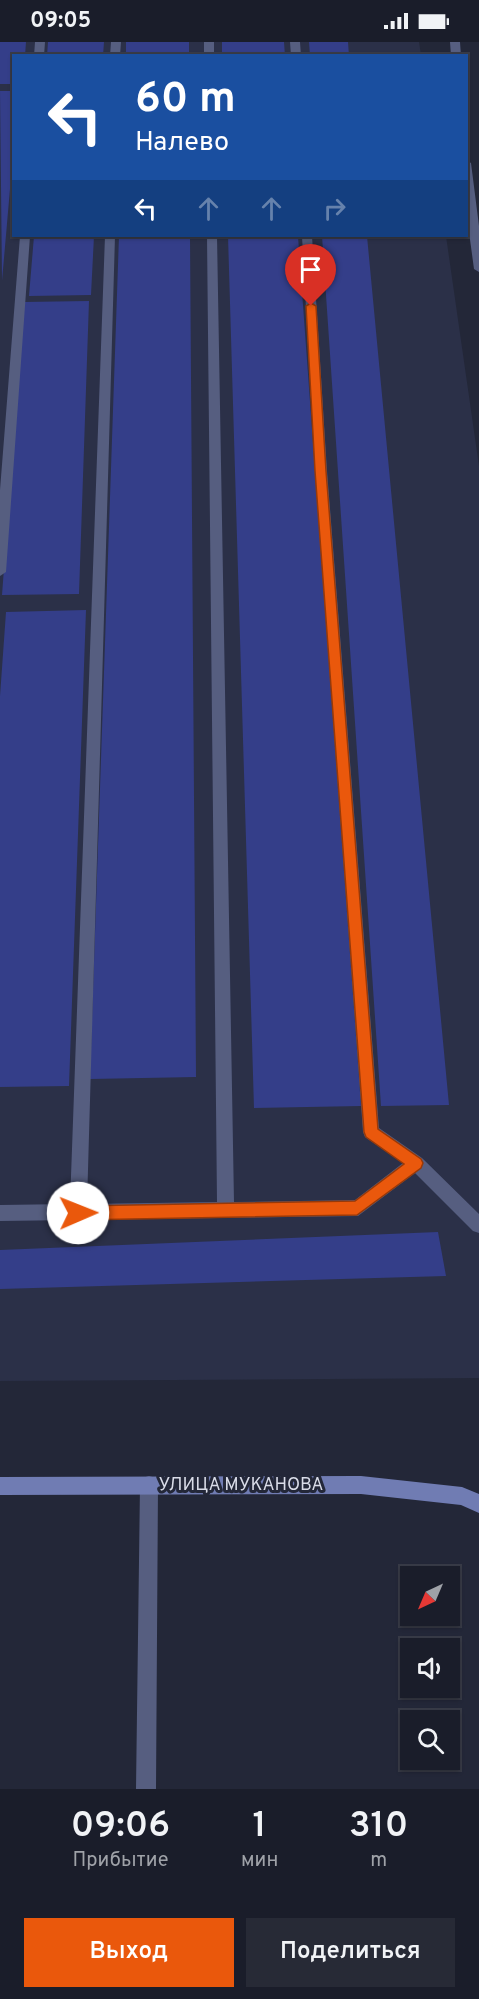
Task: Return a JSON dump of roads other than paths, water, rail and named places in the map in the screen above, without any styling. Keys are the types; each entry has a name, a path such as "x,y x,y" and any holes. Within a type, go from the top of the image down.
{"main road":[{"name":"УЛИЦА МУКАНОВА","path":"0,1486 361,1485 462,1496 479,1504"}],"lane":[{"path":"468,179 479,269"},
{"path":"0,572 25,237"},
{"path":"78,1213 110,237"},
{"path":"212,237 226,1211"},
{"path":"307,237 321,471 371,1132 416,1163 479,1225"},
{"path":"0,1213 357,1208 416,1163"},
{"path":"146,1789 149,1485"}]}
